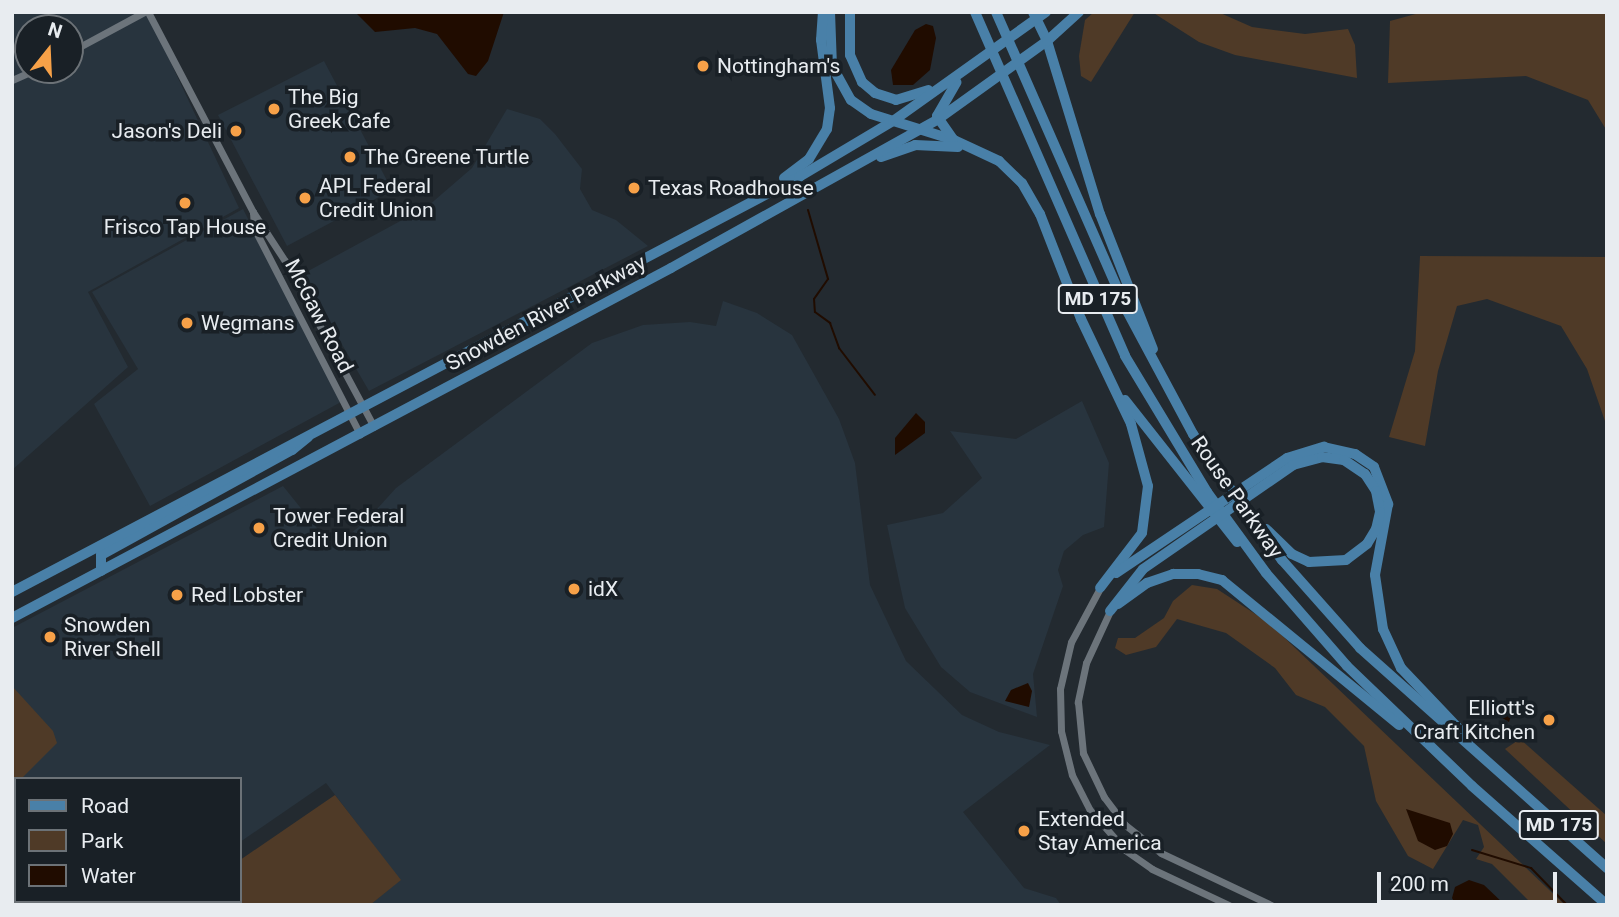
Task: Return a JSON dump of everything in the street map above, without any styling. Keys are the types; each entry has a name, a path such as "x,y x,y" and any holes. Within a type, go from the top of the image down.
{"main road":[{"path":"742,208 803,165 823,140 830,108 821,40 823,12"},
{"path":"830,12 829,51 842,89 859,107 987,154 1011,171 1031,197 1138,442 1149,499 1142,533 1100,588"},
{"path":"850,12 853,65 874,93 896,100 913,98 964,73"},
{"name":"Rouse Parkway","path":"973,12 1125,356 1203,495 1225,525 1347,666 1472,786 1607,905"},
{"name":"Rouse Parkway","path":"996,12 1100,252 1166,385 1224,480 1282,560 1360,648 1607,869"},
{"name":"Snowden River Parkway","path":"12,592 349,411 742,208 892,121 964,73 1035,16 1046,12"},
{"name":"Snowden River Parkway","path":"12,618 747,227 937,120 1047,41 1078,12"},
{"path":"1035,16 1047,41 1100,214 1166,385"},
{"path":"954,140 937,120 942,102 964,73"},
{"path":"747,227 896,150 935,144 987,154"},
{"path":"1101,360 1146,429 1203,495"},
{"path":"101,571 101,555 292,450 323,425"},
{"path":"1100,588 1118,571 1287,458 1324,447 1355,454 1374,467 1388,504 1375,589 1377,610 1393,654 1413,683 1511,782"},
{"path":"1110,611 1143,569 1280,472 1305,460 1333,457 1358,468 1376,491 1380,512 1373,536 1361,551 1326,565 1292,554 1246,509"},
{"path":"1110,611 1159,578 1185,573 1222,580 1472,786"}],"street":[{"path":"84,45 146,12"},
{"name":"McGaw Road","path":"146,12 253,212 285,261 374,426"},
{"name":"McGaw Road","path":"253,212 254,228 360,434"},
{"path":"1100,588 1071,642 1060,689 1061,732 1072,775 1090,810 1125,850 1152,869 1229,905"},
{"path":"1110,611 1086,663 1078,702 1083,753 1104,797 1124,824 1161,853 1271,905"}],"shaded area":[{"path":"12,12 147,12 239,208 88,292 128,367 12,470"},
{"path":"324,61 392,190 287,246 218,115"},
{"path":"507,109 540,119 582,169 580,189 592,210 616,220 648,246 369,391 304,279 310,270 428,206 472,168"},
{"path":"243,209 341,402 150,506 94,404 138,369 92,292"},
{"path":"723,301 757,313 792,335 839,419 855,463 870,585 906,661 962,715 999,732 1050,745 963,812 1024,888 1056,898 1061,905 370,905 400,880 326,783 242,841 242,777 14,777 14,903 82,903 12,905 12,628 283,486 333,548 367,520 396,488 592,343 643,325 690,322 716,326"},
{"path":"1082,401 1109,463 1104,527 1083,535 1064,551 1058,570 1063,586 1033,674 1037,717 970,692 941,667 905,608 887,525 943,513 982,478 950,431 1016,439"}],"green space":[{"path":"1094,12 1135,12 1091,82 1081,76 1079,56 1085,20"},
{"path":"1152,12 1218,12 1252,27 1305,34 1348,29 1355,45 1357,78 1235,55 1199,42"},
{"path":"1423,12 1607,12 1607,131 1588,100 1526,76 1388,83 1390,21"},
{"path":"1420,256 1607,257 1607,427 1587,369 1561,326 1487,299 1457,306 1438,371 1425,446 1389,437 1415,351"},
{"path":"1192,585 1217,589 1269,623 1565,905 1533,905 1492,864 1476,859 1484,847 1478,825 1463,820 1433,869 1408,856 1376,801 1364,746 1325,707 1296,695 1275,668 1226,633 1177,619 1156,647 1126,655 1115,648 1118,638 1135,638 1164,618 1173,601"},
{"path":"12,686 53,731 57,743 23,777 14,777 12,781"},
{"path":"1520,739 1607,816 1607,844 1505,749"},
{"path":"335,795 401,880 370,905 174,905 242,903 242,859"}],"water":[{"path":"355,12 504,12 488,61 476,76 468,74 437,34 415,28 375,32"},
{"path":"926,24 933,26 936,38 930,70 913,85 893,85 891,70 915,30"},
{"path":"916,413 925,422 925,433 895,455 895,438"},
{"path":"1028,683 1032,691 1029,707 1005,701 1011,690"},
{"path":"1492,701 1514,706 1509,722 1487,709 1486,703"},
{"path":"1406,809 1450,823 1453,834 1447,846 1435,850 1418,841"},
{"path":"1469,880 1484,885 1505,905 1456,905 1452,898 1455,887"}],"waterway":[{"path":"808,210 828,279 814,299 815,312 830,323 839,348 875,395"},
{"path":"1472,850 1531,868 1567,905"}],"place":[{"name":"Nottingham's","path":"703,66"},
{"name":"The Big Greek Cafe","path":"274,109"},
{"name":"Jason's Deli","path":"236,131"},
{"name":"The Greene Turtle","path":"350,157"},
{"name":"Texas Roadhouse","path":"634,188"},
{"name":"APL Federal Credit Union","path":"305,198"},
{"name":"Frisco Tap House","path":"185,203"},
{"name":"Wegmans","path":"187,323"},
{"name":"Tower Federal Credit Union","path":"259,528"},
{"name":"idX","path":"574,589"},
{"name":"Red Lobster","path":"177,595"},
{"name":"Snowden River Shell","path":"50,637"},
{"name":"Elliott's Craft Kitchen","path":"1549,720"},
{"name":"Extended Stay America","path":"1024,831"}]}
